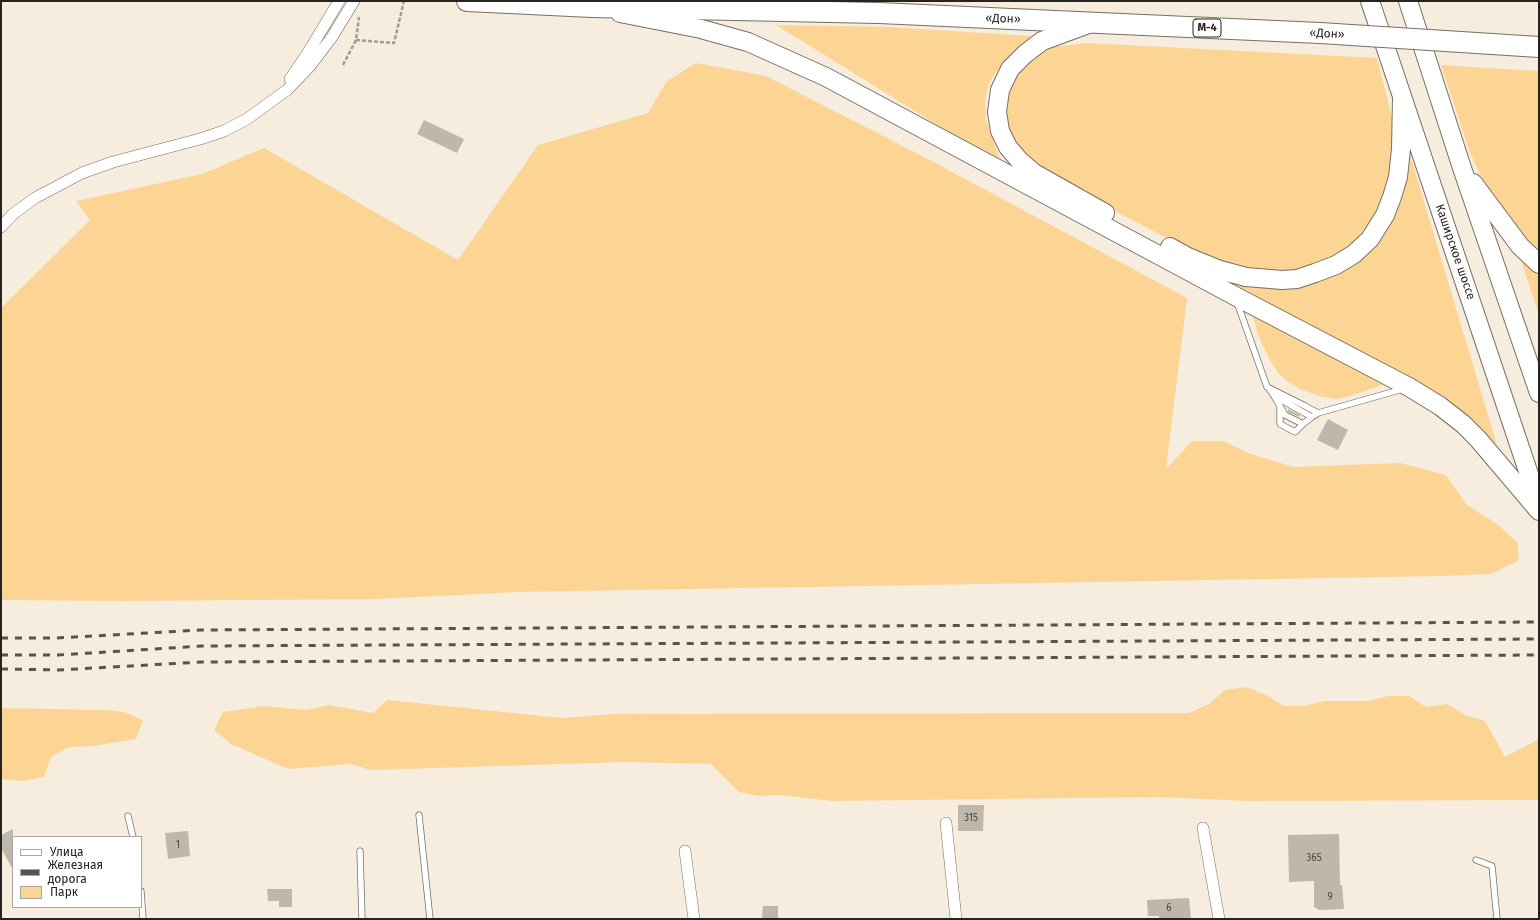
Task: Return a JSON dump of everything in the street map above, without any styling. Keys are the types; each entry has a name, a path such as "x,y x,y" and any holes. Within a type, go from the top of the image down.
{"highway":[{"name":"«Дон»","path":"467,1 592,7 879,13 1094,22 1320,33 1539,47"}],"main road":[{"name":"Каширское шоссе","path":"1370,1 1539,504"},
{"path":"1408,1 1462,168 1539,393"},
{"path":"592,7 714,33 748,42 826,77 1235,296 1409,387 1440,406 1468,429 1539,510"},
{"path":"1094,22 1042,41 1025,54 1010,69 1000,90 997,112 1000,131 1008,147 1034,174 1101,211 1188,257 1220,270 1246,277 1282,280 1297,279 1336,265 1354,254 1370,239 1385,215 1398,176 1401,149 1402,98"},
{"path":"1462,168 1520,246 1539,264"}],"street":[{"path":"269,104 285,86 309,51 339,1"},
{"path":"1,227 13,214 35,198 82,173 113,162 200,139 224,131 247,119 287,90 310,66 332,37 354,1"},
{"path":"946,823 956,919"},
{"path":"1203,828 1219,919"},
{"path":"685,851 694,919"}],"lane":[{"path":"1235,296 1267,386 1285,415 1303,424"},
{"path":"1267,386 1318,413"},
{"path":"1280,406 1280,424 1295,432 1318,413 1409,387"},
{"path":"1274,396 1312,417"},
{"path":"420,815 430,919"},
{"path":"128,816 133,836"},
{"path":"360,851 362,919"},
{"path":"1476,860 1492,866 1497,919"},
{"path":"142,900 144,919"}],"path":[{"path":"356,40 394,43 404,1"},
{"path":"343,66 356,40 359,18 362,12"}],"green space":[{"path":"776,25 888,27 1031,36 1003,63 990,81 985,99 986,120 1002,165"},
{"path":"1087,43 1377,58 1393,122 1394,150 1387,193 1370,226 1357,242 1328,262 1288,272 1235,268 1172,241 1106,206 1026,159 1007,134 1003,104 1014,74 1043,48"},
{"path":"696,63 766,76 928,159 1187,298 1166,469 1192,441 1223,441 1248,453 1293,467 1400,463 1446,475 1467,505 1497,524 1517,542 1519,560 1491,574 1443,576 519,592 377,599 124,601 1,600 1,308 90,220 76,201 202,174 264,148 458,260 538,145 648,113 667,81"},
{"path":"1441,65 1539,71 1539,255 1484,184 1469,150"},
{"path":"1408,148 1497,445 1478,426 1417,384 1231,282 1272,289 1311,284 1390,221 1403,192"},
{"path":"1518,251 1539,271 1539,316"},
{"path":"1252,313 1386,384 1347,397 1335,399 1319,396 1300,389 1278,373 1269,359 1258,335"},
{"path":"1246,687 1266,695 1284,706 1304,706 1325,701 1369,701 1388,696 1409,696 1426,707 1447,704 1465,715 1485,721 1505,757 1539,739 1539,800 1249,801 1157,797 832,801 779,795 760,796 739,792 711,764 627,762 370,770 351,764 288,769 231,744 214,730 223,712 264,706 306,710 329,705 373,713 387,700 562,718 613,714 1189,713 1209,704 1225,690"},
{"path":"1,708 105,710 124,712 143,720 136,739 93,746 69,747 51,757 44,777 24,781 1,779"}],"building":[{"path":"424,120 464,139 457,153 417,134"},
{"path":"1288,409 1300,415 1299,417 1288,412"},
{"path":"1328,419 1348,430 1338,450 1317,440"},
{"path":"958,805 984,805 983,831 958,831"},
{"path":"13,829 12,868 1,848 1,835"},
{"path":"188,831 190,856 168,859 165,833"},
{"path":"1339,834 1340,885 1342,885 1344,909 1319,910 1314,907 1314,881 1289,882 1288,835"},
{"path":"267,889 292,889 292,907 279,907 279,901 268,901"},
{"path":"1189,898 1191,919 1159,919 1159,916 1148,916 1147,900"},
{"path":"763,906 778,906 778,919 762,918"}],"railway":[{"path":"1,638 57,638 201,630 1539,622"},
{"path":"1,655 58,655 202,646 1539,639"},
{"path":"1,669 58,670 202,662 1539,655"}]}
